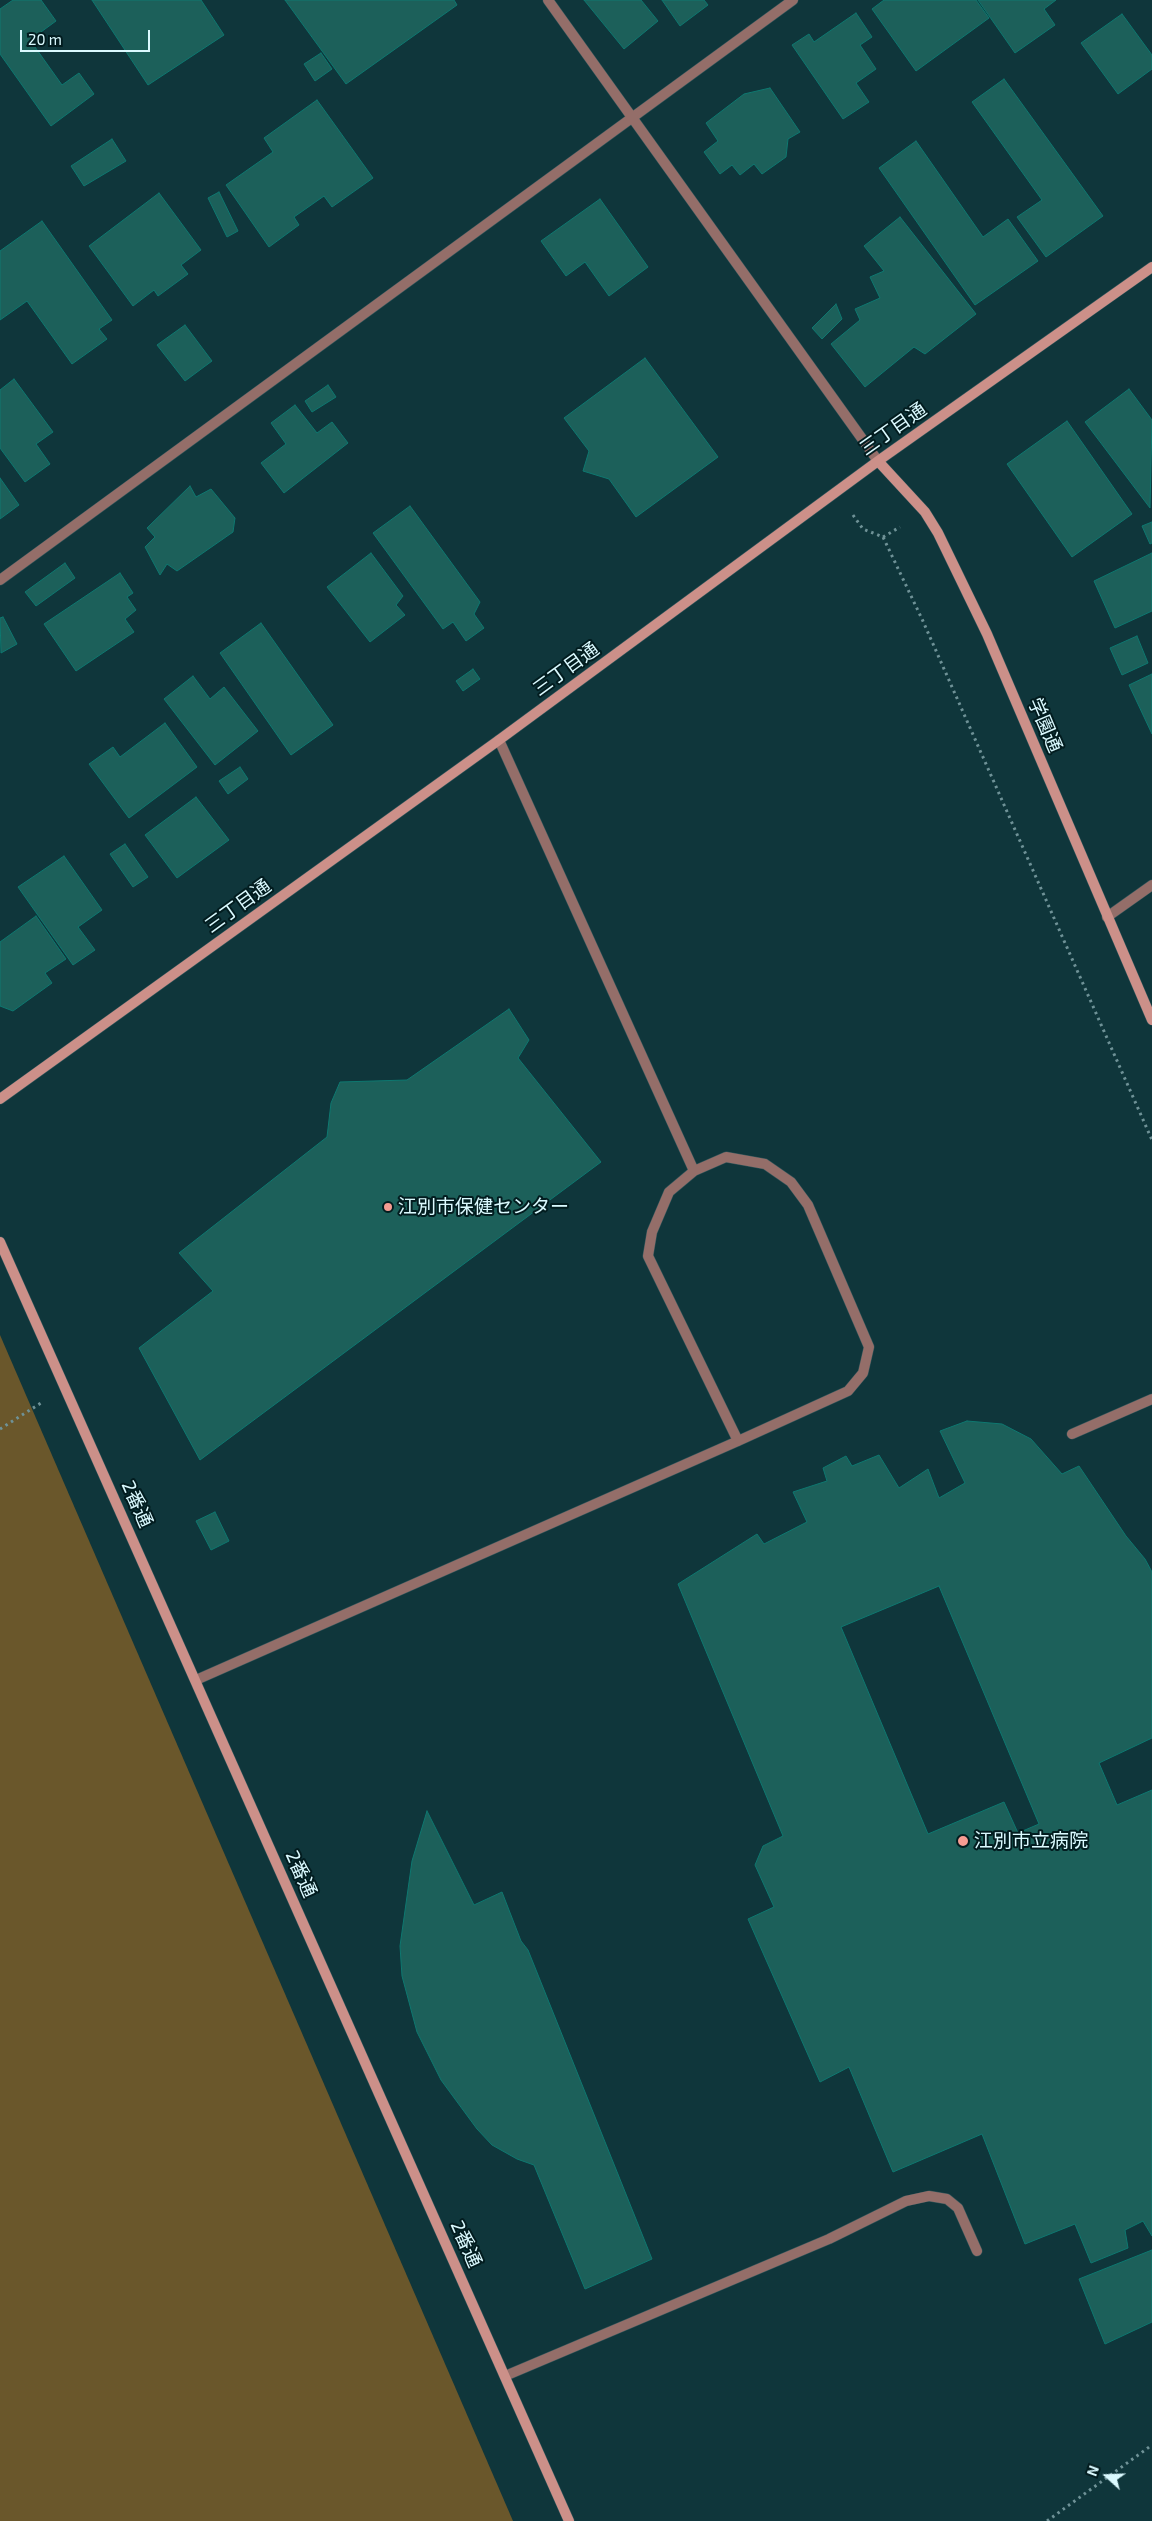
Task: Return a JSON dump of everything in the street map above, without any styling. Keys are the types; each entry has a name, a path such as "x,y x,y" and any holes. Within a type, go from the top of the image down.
{"street":[{"path":"548,0 878,461"},
{"path":"0,580 793,0"},
{"name":"三丁目通","path":"0,1099 499,740 878,461 1152,267"},
{"name":"学園通","path":"878,461 925,512 938,533 987,634 1106,917 1152,1020"},
{"path":"499,740 694,1171"},
{"path":"1106,917 1152,885"},
{"path":"196,1680 738,1441 848,1391 863,1373 869,1347 808,1205 791,1182 765,1164 726,1157 694,1171 670,1192 661,1208 652,1232 648,1256 738,1441"},
{"name":"2番通","path":"0,1242 569,2521"},
{"path":"1072,1434 1152,1399"},
{"path":"505,2376 829,2239 906,2201 929,2196 947,2199 958,2208 977,2251"}],"path":[{"path":"854,516 863,529 883,537 922,619 1152,1140"},
{"path":"883,537 902,526"},
{"path":"0,1429 65,1388"},
{"path":"1047,2521 1152,2445"}],"shaded area":[{"path":"0,1335 513,2521 0,2521"}],"building":[{"path":"13,0 41,0 56,21 30,40 62,85 79,73 94,94 51,126 0,54 0,9"},
{"path":"92,0 201,0 224,35 148,85"},
{"path":"285,0 454,0 457,5 346,84"},
{"path":"584,0 641,0 658,21 624,49"},
{"path":"662,0 704,0 708,5 680,26"},
{"path":"884,0 976,0 989,18 916,71 872,9"},
{"path":"978,0 1056,0 1044,9 1055,25 1015,53"},
{"path":"856,13 872,37 860,45 876,69 856,83 869,102 843,119 792,45 809,34 814,42"},
{"path":"1122,14 1152,55 1152,69 1118,94 1081,43"},
{"path":"321,53 332,69 315,81 304,64"},
{"path":"1004,79 1103,216 1046,257 1017,217 1042,200 972,102"},
{"path":"770,88 800,132 788,139 786,157 762,174 754,164 740,175 732,165 720,174 704,152 718,141 706,123 744,94"},
{"path":"317,100 373,178 332,207 324,196 294,217 299,225 269,247 226,185 273,152 264,138"},
{"path":"112,139 126,161 84,186 71,166"},
{"path":"916,141 983,237 1008,219 1038,261 975,305 879,168"},
{"path":"219,192 238,231 227,237 208,198"},
{"path":"159,193 201,250 181,265 188,274 158,296 154,290 133,306 89,246"},
{"path":"600,199 648,267 609,296 585,262 566,276 541,241"},
{"path":"900,217 976,314 925,354 914,347 865,387 831,344 860,320 855,309 880,298 870,277 884,271 864,246"},
{"path":"42,221 112,320 99,329 107,339 72,364 27,301 0,320 0,251"},
{"path":"836,304 842,319 822,339 812,328"},
{"path":"185,325 212,361 185,381 157,345"},
{"path":"645,358 718,457 636,517 609,479 583,471 589,451 564,418"},
{"path":"14,379 53,432 36,444 50,464 25,482 0,448 0,390"},
{"path":"328,385 336,397 312,412 305,401"},
{"path":"1129,389 1152,420 1150,508 1085,422"},
{"path":"295,405 317,433 332,422 348,443 284,493 261,463 286,444 271,423"},
{"path":"1067,421 1132,514 1072,557 1007,464"},
{"path":"0,478 19,505 0,519"},
{"path":"190,486 196,497 211,489 235,518 233,532 177,571 167,564 160,575 145,547 155,537 147,528"},
{"path":"410,506 480,602 474,614 484,628 466,641 453,622 443,629 373,533"},
{"path":"1152,522 1152,543 1150,544 1142,526"},
{"path":"371,553 403,596 396,605 405,615 370,642 327,587"},
{"path":"1152,553 1152,611 1115,628 1094,581"},
{"path":"65,563 75,578 36,606 25,592"},
{"path":"120,573 133,593 127,597 136,610 125,619 134,632 76,671 44,624"},
{"path":"3,617 17,644 1,653 0,618"},
{"path":"261,623 333,725 291,755 220,653"},
{"path":"1137,636 1148,663 1122,675 1110,648"},
{"path":"473,669 480,679 463,691 456,681"},
{"path":"1152,674 1152,734 1129,685"},
{"path":"193,676 210,699 224,687 258,731 215,765 164,699"},
{"path":"165,723 197,767 129,818 89,764 113,747 120,757"},
{"path":"240,767 248,779 228,794 219,781"},
{"path":"196,797 229,840 177,878 145,835"},
{"path":"125,844 148,877 133,887 110,854"},
{"path":"64,856 102,910 78,927 95,950 73,965 18,887"},
{"path":"36,916 66,959 45,973 52,983 13,1011 0,1006 0,942"},
{"name":"江別市保健センター","path":"509,1009 529,1040 518,1058 601,1162 200,1460 139,1348 213,1291 179,1253 327,1137 331,1103 340,1082 407,1080"},
{"name":"江別市立病院","path":"967,1421 1002,1424 1031,1439 1062,1474 1079,1466 1126,1536 1145,1559 1152,1572 1152,1738 1099,1763 1117,1805 1152,1790 1152,2236 1143,2221 1125,2230 1128,2248 1091,2263 1075,2224 1025,2244 982,2134 893,2172 849,2067 820,2082 748,1919 774,1907 755,1865 763,1846 783,1836 678,1584 757,1534 764,1544 807,1522 793,1492 827,1481 823,1468 846,1456 852,1466 879,1455 899,1488 928,1469 939,1498 965,1483 940,1431","holes":["939,1586 1039,1824 1018,1833 1004,1802 928,1834 841,1627"]},
{"path":"215,1512 229,1541 211,1550 196,1521"},
{"path":"427,1811 474,1905 502,1892 521,1941 528,1950 652,2259 585,2289 534,2165 517,2159 492,2145 477,2129 441,2080 417,2032 402,1976 400,1946 412,1861"},
{"path":"1152,2250 1152,2322 1105,2344 1079,2279"}],"place":[{"name":"江別市保健センター","path":"388,1207"},
{"name":"江別市立病院","path":"963,1841"}]}
